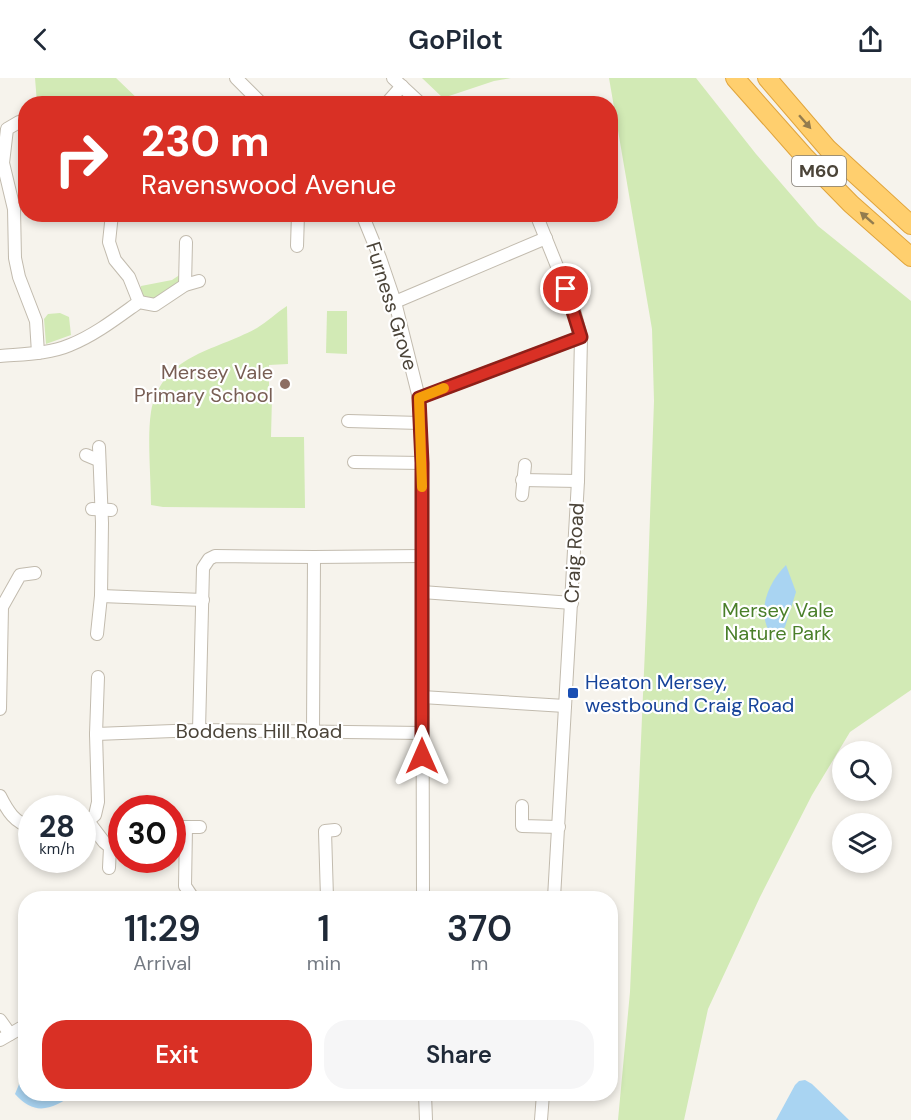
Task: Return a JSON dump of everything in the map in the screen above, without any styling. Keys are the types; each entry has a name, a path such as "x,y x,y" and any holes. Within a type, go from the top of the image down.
{"highway":[{"name":"M60","path":"735,78 851,204 911,257"},
{"name":"M60","path":"767,78 828,148 911,225"}],"street":[{"path":"236,78 254,96"},
{"path":"390,96 398,82 413,96"},
{"path":"4,125 3,163 14,209 15,258 19,278 36,321 38,353"},
{"path":"111,222 109,242 116,260 129,277 139,302"},
{"path":"297,246 298,222"},
{"name":"Furness Grove","path":"365,222 395,302 419,398 422,463 423,891"},
{"name":"Craig Road","path":"539,222 573,306 581,337 578,481 554,891"},
{"path":"395,302 546,238"},
{"path":"185,285 186,242"},
{"path":"0,356 38,353 70,345 114,321 139,302 155,305 185,285 199,281"},
{"path":"419,398 581,337"},
{"path":"348,421 420,423"},
{"path":"94,454 102,509 101,596 97,634"},
{"path":"354,462 422,463"},
{"path":"522,495 525,465"},
{"path":"522,480 578,481"},
{"path":"199,730 203,568 209,559 215,556 422,556"},
{"path":"313,731 314,557"},
{"path":"0,709 2,607 20,575 34,573"},
{"path":"422,592 572,603"},
{"path":"101,596 203,600"},
{"path":"96,811 98,802 96,734 98,678"},
{"path":"422,697 565,706"},
{"name":"Boddens Hill Road","path":"96,734 199,730 422,733"},
{"path":"0,796 10,815 18,821"},
{"path":"522,806 522,826 559,827"},
{"path":"186,827 200,827"},
{"path":"327,891 330,831"},
{"path":"96,834 108,845"},
{"path":"185,873 185,886 188,891"},
{"path":"0,1020 5,1037"},
{"path":"426,1101 426,1120"},
{"path":"541,1120 542,1101"}],"green space":[{"path":"35,78 116,78 135,96 36,96"},
{"path":"422,78 511,78 494,81 449,96 441,96"},
{"name":"Mersey Vale Nature Park","path":"609,78 696,78 756,154 818,226 911,301 911,690 850,732 845,741 832,741 832,762 812,795 760,897 708,1009 684,1120 618,1120 630,992 654,401 652,329 618,131 618,96 612,96"},
{"path":"181,274 182,280 155,300 145,298 140,290 141,286 172,280"},
{"path":"287,306 288,364 269,365 269,396 272,397 271,437 304,437 305,508 151,505 149,445 151,412 157,393 166,378 192,357 257,328"},
{"path":"327,311 347,311 347,354 326,353"},
{"path":"60,313 69,317 71,335 46,344 44,319 48,314"}],"water":[{"path":"786,565 796,592 785,627 774,639 765,620 765,600 773,582"},
{"path":"805,1080 849,1120 776,1120 795,1085"},
{"path":"22,1101 64,1101 51,1107 30,1106"}],"slow traffic":[{"path":"422,487 419,398 444,388"}],"place":[{"name":"Mersey Vale Primary School","path":"285,384"},
{"name":"Heaton Mersey, westbound Craig Road","path":"573,693"}],"route":[{"path":"422,756 422,463 419,398 581,337 566,289"}]}
